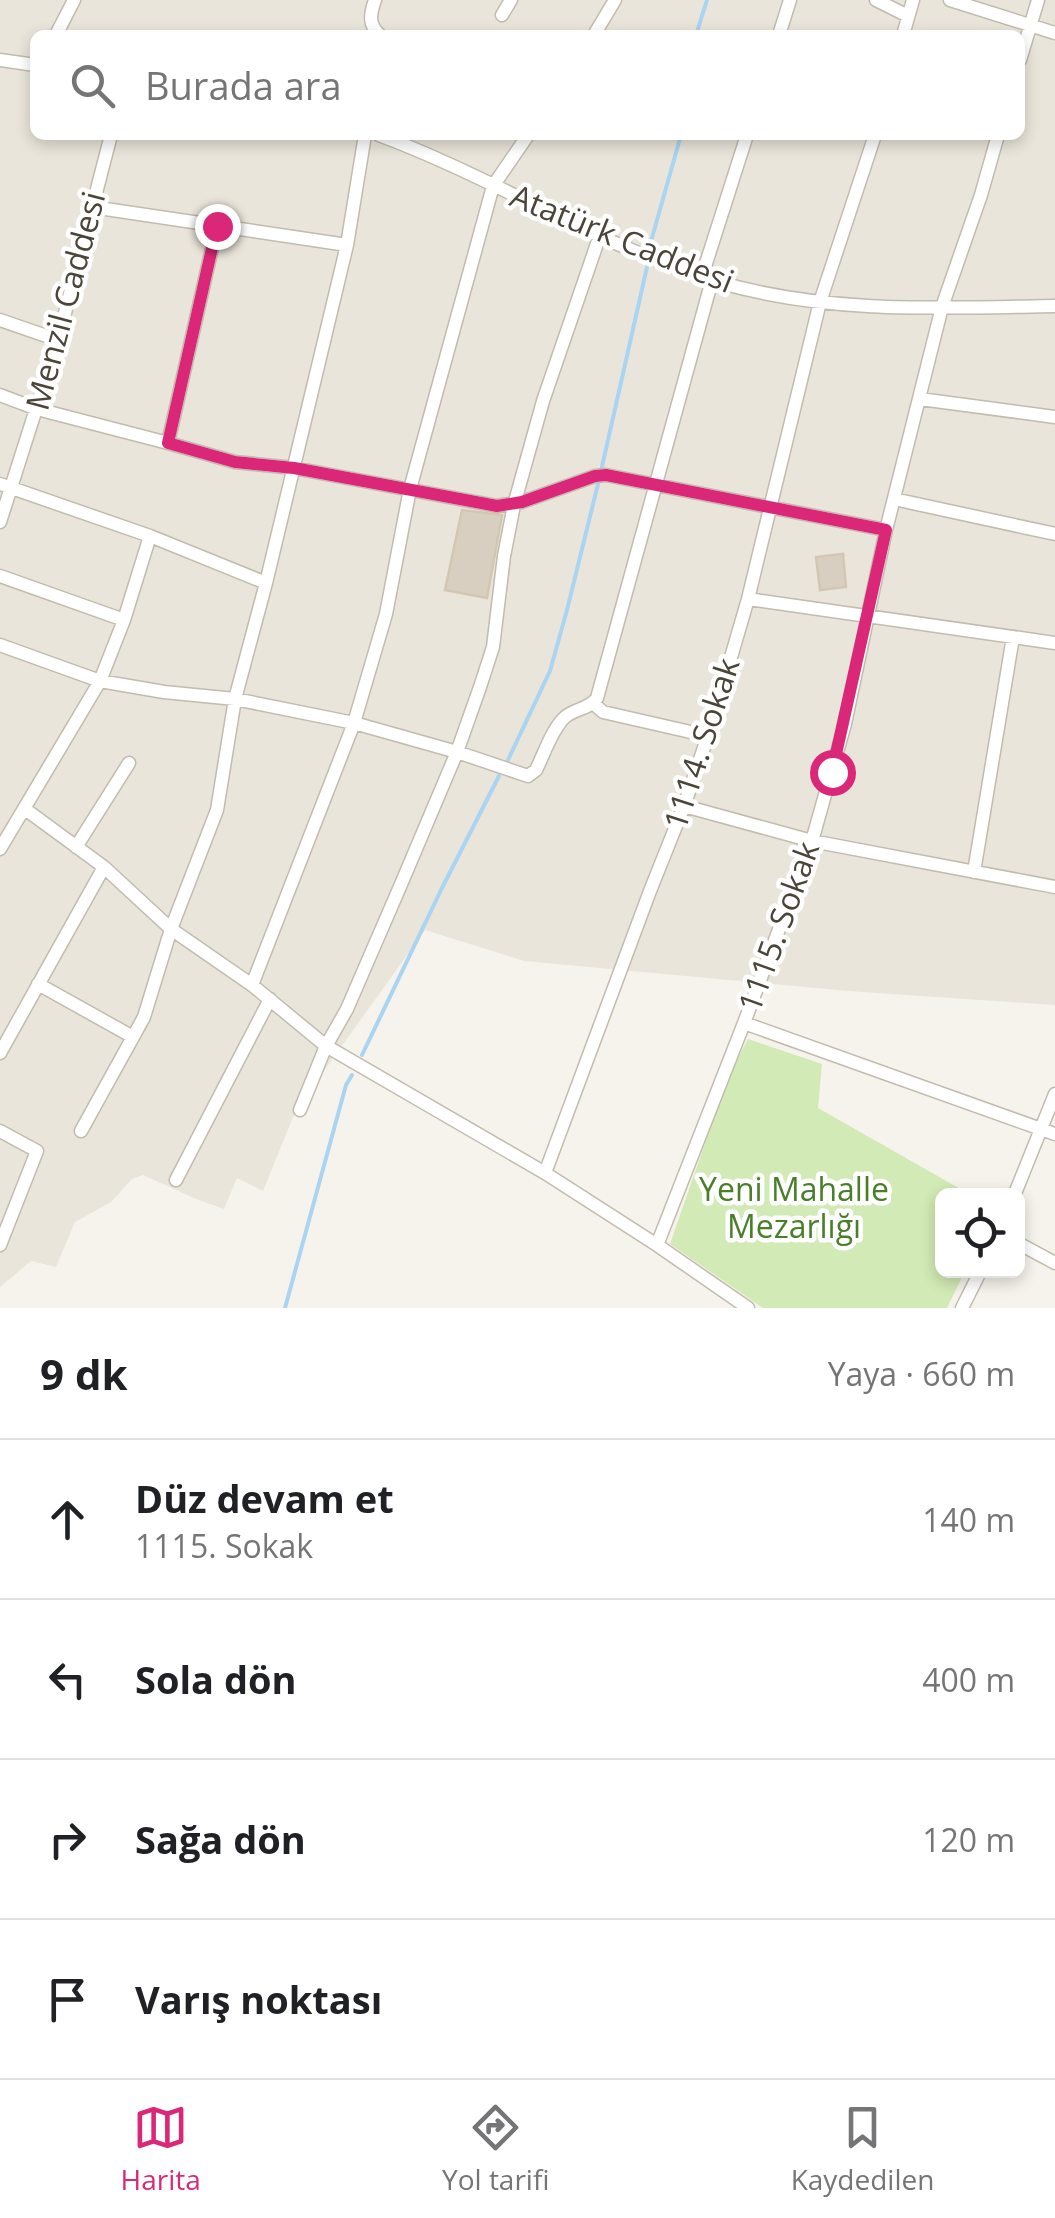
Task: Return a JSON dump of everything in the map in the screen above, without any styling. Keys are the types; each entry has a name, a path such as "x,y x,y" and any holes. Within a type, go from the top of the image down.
{"street":[{"path":"59,30 74,0"},
{"path":"375,0 370,13 376,30"},
{"path":"502,15 512,0"},
{"path":"597,30 615,0"},
{"path":"781,30 790,0"},
{"path":"876,0 908,16"},
{"path":"904,30 913,0"},
{"path":"950,0 1055,33"},
{"path":"1025,42 1038,0"},
{"path":"0,60 30,64"},
{"name":"Menzil Caddesi","path":"0,522 6,486 37,409 58,340 110,140"},
{"path":"81,1131 144,1017 171,929 216,810 235,700 347,245 364,140"},
{"name":"Atatürk Caddesi","path":"392,140 600,236 707,278 763,294 820,302 1055,306"},
{"path":"252,985 354,724 386,614 410,489 492,186 524,140"},
{"path":"594,704 658,484 707,278 746,140"},
{"name":"1114. Sokak","path":"544,1174 708,736 748,599 820,302 874,140"},
{"name":"1115. Sokak","path":"657,1245 812,841 844,724 886,530 942,307 997,140"},
{"path":"92,207 347,245"},
{"path":"168,443 217,226"},
{"path":"300,1110 457,752 492,647 514,505 543,401 600,236"},
{"path":"0,320 58,340"},
{"path":"0,396 235,462 294,468 497,506 514,505 603,475 886,530"},
{"path":"920,399 1055,417"},
{"path":"6,486 150,536 266,583"},
{"path":"894,498 1055,534"},
{"path":"0,849 100,681 150,536"},
{"path":"0,576 124,620"},
{"path":"748,599 1055,643"},
{"path":"974,872 1013,637"},
{"path":"0,645 100,681 235,700 354,724 457,752 522,776 536,770 564,719 594,704"},
{"path":"594,704 602,712 708,736"},
{"path":"76,847 129,763"},
{"path":"684,806 812,841 1055,888"},
{"path":"25,808 104,867 171,929 252,985 326,1046 544,1174 748,1308"},
{"path":"0,1053 104,867"},
{"path":"38,984 133,1036"},
{"path":"176,1180 270,999"},
{"path":"744,1023 1049,1132"},
{"path":"1018,1188 1049,1132 1055,1094"},
{"path":"0,1132 37,1151 0,1244"},
{"path":"1025,1248 1055,1263"},
{"path":"962,1308 977,1278"}],"shaded area":[{"path":"0,0 1055,0 1055,1005 848,991 524,961 425,930 296,1110 263,1191 237,1178 224,1209 143,1175 132,1179 111,1202 75,1222 56,1267 31,1261 0,1287"}],"green space":[{"name":"Yeni Mahalle Mezarlığı","path":"748,1039 822,1064 818,1108 959,1188 935,1188 935,1278 962,1278 947,1308 763,1308 670,1244 728,1077"}],"building":[{"path":"462,510 502,515 487,598 445,590"},
{"path":"843,554 846,587 820,590 816,557"}],"waterway":[{"path":"698,30 707,0"},
{"path":"650,245 680,140"},
{"path":"601,471 647,267"},
{"path":"508,760 550,671 599,480"},
{"path":"362,1055 499,776"},
{"path":"285,1308 346,1085 352,1075"}],"route":[{"path":"217,226 168,443 235,462 294,468 497,506 514,505 606,475 886,530 832,772"}]}
